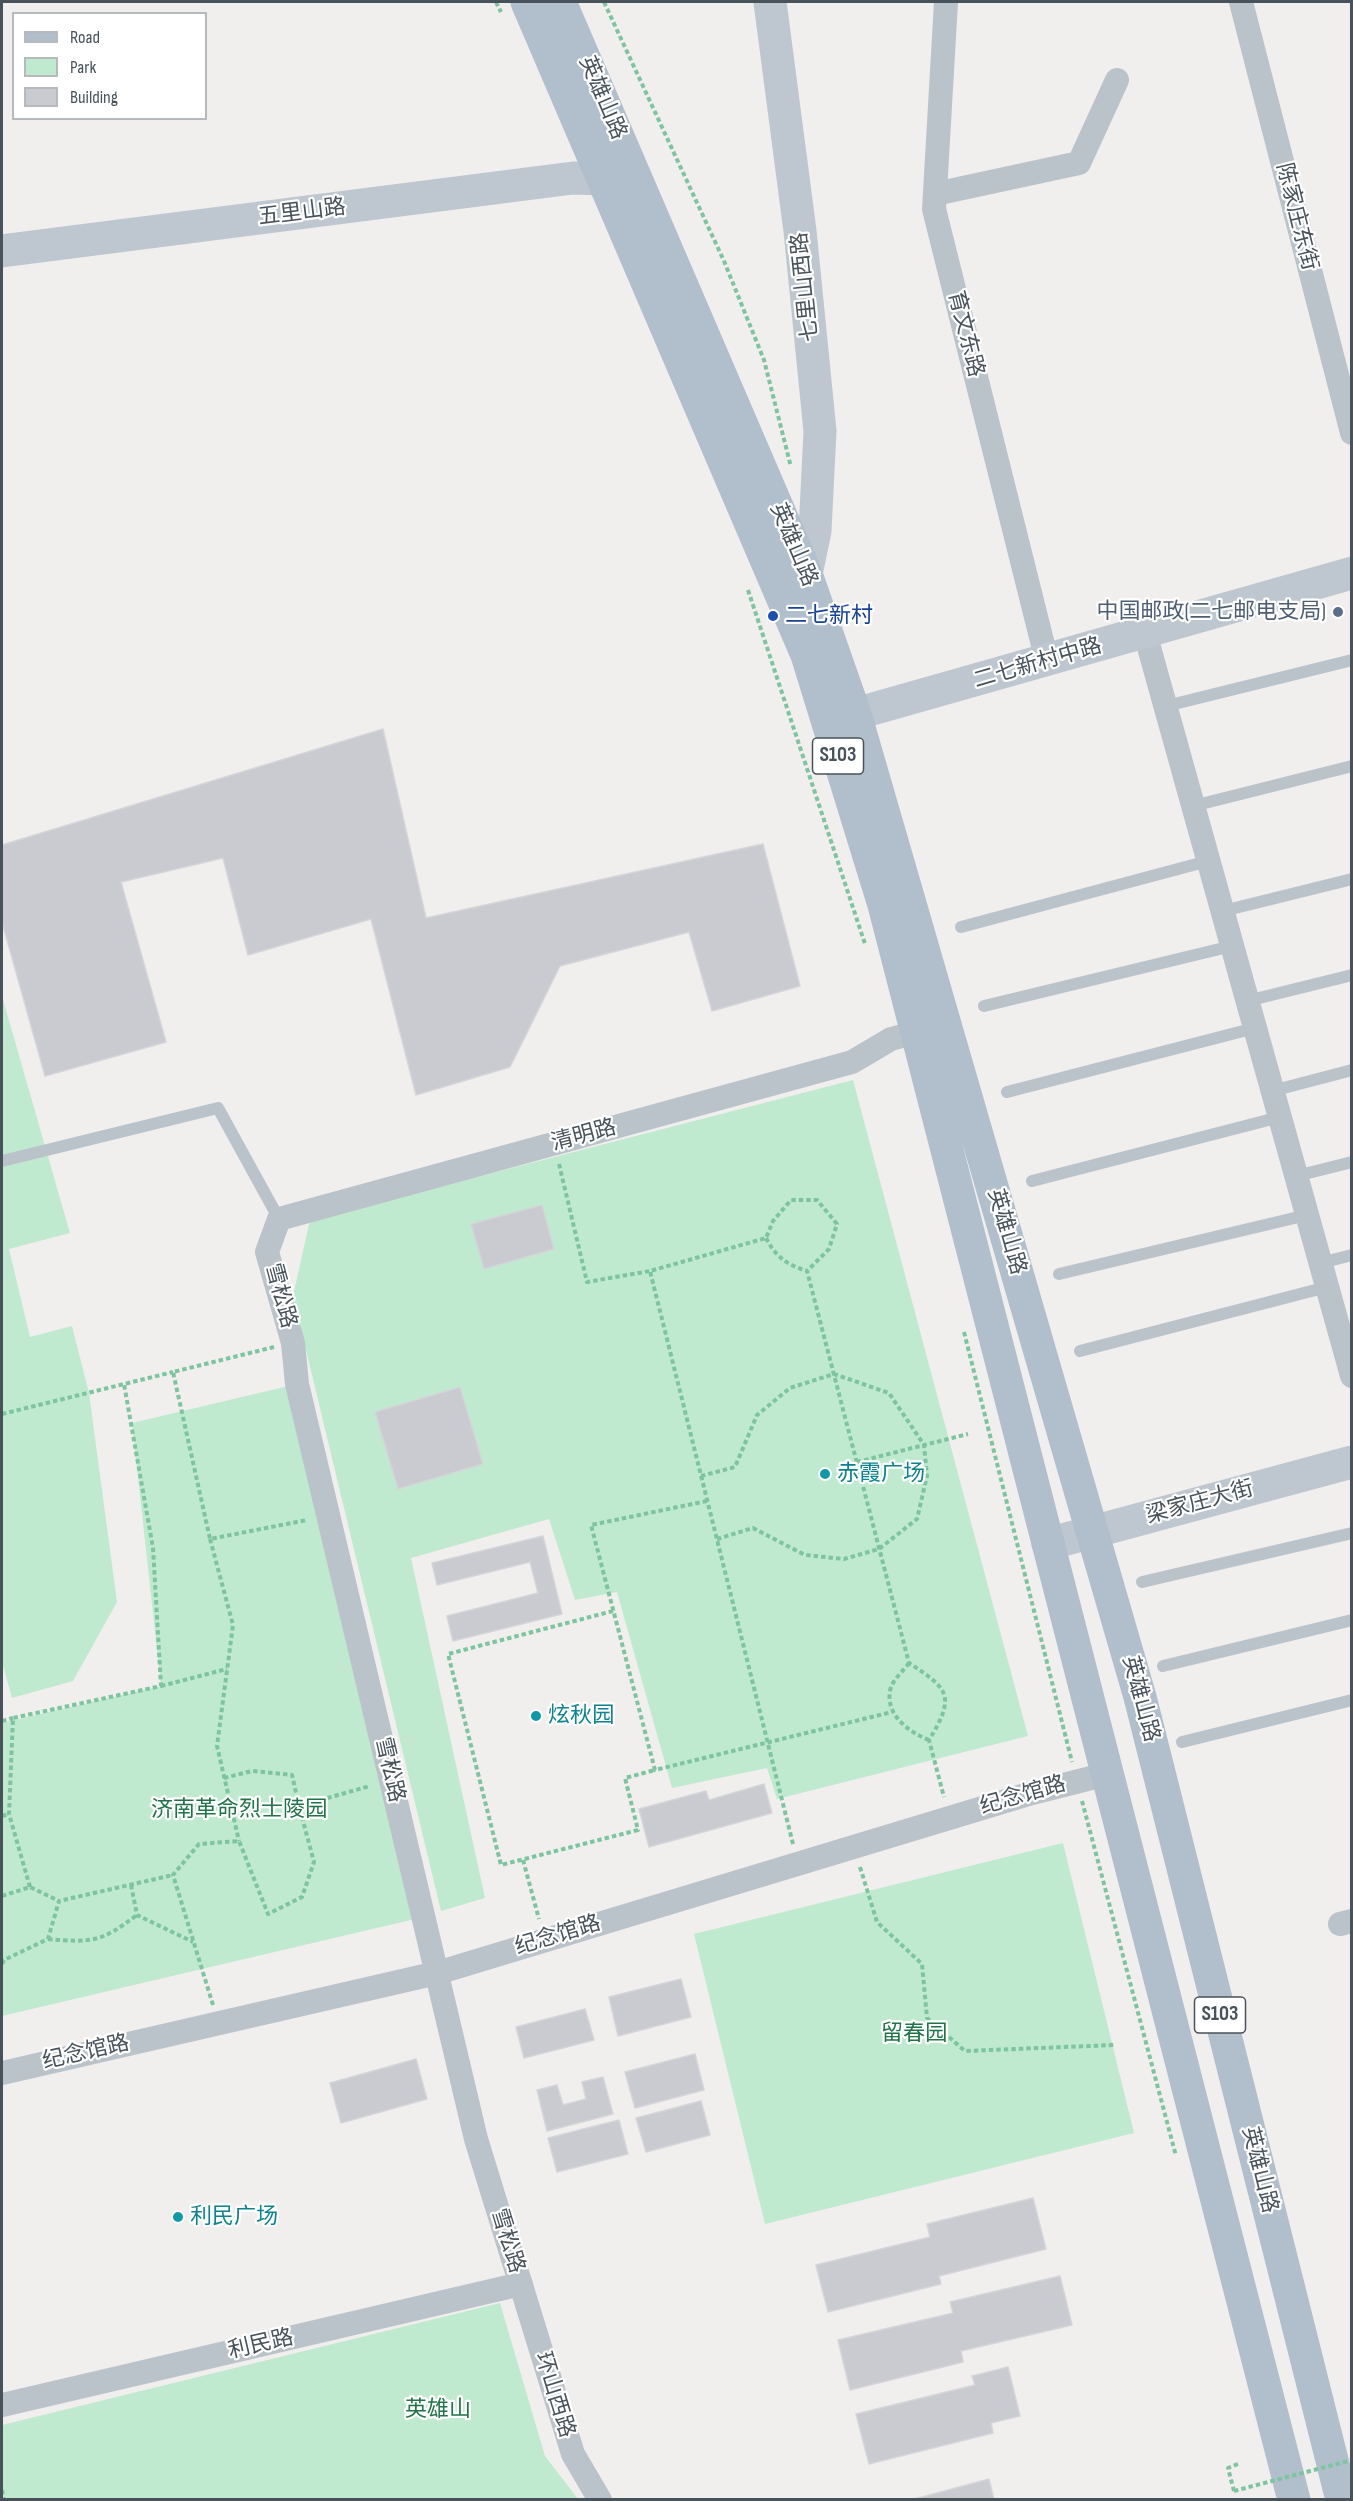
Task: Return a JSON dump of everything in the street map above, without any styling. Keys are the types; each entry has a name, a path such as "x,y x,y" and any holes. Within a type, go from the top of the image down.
{"main road":[{"name":"英雄山路","path":"560,2 806,574 884,905 1048,1544 1092,1778 1279,2495"},
{"name":"英雄山路","path":"516,12 603,179 807,655 842,720 1094,1532 1140,1697 1342,2499"}],"street":[{"name":"七里山西路","path":"770,2 800,231 820,431 815,531 806,574"},
{"name":"育文东路","path":"946,2 934,209 1047,661"},
{"name":"陈家庄东街","path":"1241,2 1352,433"},
{"path":"935,194 1079,163 1117,80"},
{"name":"五里山路","path":"2,251 573,178 603,179"},
{"name":"二七新村中路","path":"842,720 1352,573"},
{"path":"1145,633 1320,1263 1348,1348 1352,1376"},
{"name":"清明路","path":"279,1219 852,1062 891,1039 917,1032"},
{"name":"雪松路","path":"279,1219 267,1252 293,1343 297,1384 476,2139 521,2284"},
{"name":"梁家庄大街","path":"1048,1544 1352,1462"},
{"name":"纪念馆路","path":"2,2073 437,1973 950,1818 1092,1778"},
{"name":"利民路","path":"2,2405 521,2284"},
{"name":"环山西路","path":"521,2284 573,2454 600,2499"}],"lane":[{"path":"1166,706 1352,660"},
{"path":"1193,806 1352,766"},
{"path":"961,927 1209,861"},
{"path":"1222,911 1352,879"},
{"path":"984,1006 1232,946"},
{"path":"1248,1001 1352,975"},
{"path":"1007,1092 1255,1028"},
{"path":"1272,1091 1352,1070"},
{"path":"2,1161 218,1108 279,1219"},
{"path":"1032,1180 1280,1117"},
{"path":"1296,1176 1352,1162"},
{"path":"1059,1274 1307,1215"},
{"path":"1320,1263 1352,1255"},
{"path":"1080,1351 1327,1287"},
{"path":"1142,1582 1352,1533"},
{"path":"1163,1666 1352,1620"},
{"path":"1182,1742 1352,1700"}],"path":[{"path":"496,2 516,12"},
{"path":"746,583 852,899 867,953"},
{"path":"554,1144 587,1282 650,1271 766,1238"},
{"path":"766,1238 773,1221 791,1200 817,1200 837,1224 829,1249 807,1270"},
{"path":"766,1238 775,1254 790,1265 807,1270"},
{"path":"807,1270 909,1663 940,1684 946,1700 943,1717 929,1740 950,1818"},
{"path":"650,1271 798,1864"},
{"path":"963,1329 1092,1778 1177,2158"},
{"path":"2,1413 293,1343"},
{"path":"173,1372 210,1539 233,1625 217,1746 224,1778 239,1841 268,1914 302,1897 314,1862 292,1775 252,1771 224,1778"},
{"path":"701,1476 735,1467 757,1415 790,1388 834,1374 889,1393 924,1445 927,1476 917,1519 879,1549 844,1559 805,1555 753,1528 717,1539"},
{"path":"124,1384 153,1548 161,1686"},
{"path":"857,1462 968,1434"},
{"path":"655,1770 591,1525 707,1501"},
{"path":"210,1539 328,1516"},
{"path":"613,1611 448,1654 501,1865 638,1830 625,1778 892,1712"},
{"path":"909,1663 891,1687 892,1712 911,1733 929,1740"},
{"path":"2,1721 228,1669"},
{"path":"13,1718 9,1814 30,1887"},
{"path":"299,1806 391,1780"},
{"path":"2,1816 9,1814"},
{"path":"2,1896 30,1887 59,1901 131,1885 173,1875 199,1844 239,1841"},
{"path":"853,1848 877,1922 922,1964 927,2018 965,2051 1115,2045"},
{"path":"523,1860 544,1941"},
{"path":"173,1875 218,2023"},
{"path":"131,1885 137,1915"},
{"path":"48,1939 59,1901"},
{"path":"137,1915 194,1942"},
{"path":"2,1960 48,1939 89,1942 113,1933 137,1915"},
{"path":"1238,2464 1228,2468 1234,2491 1352,2460"},
{"path":"1260,2473 1279,2495"},
{"path":"2,2490 4,2499"}],"green space":[{"path":"2,996 70,1233 9,1249 30,1337 72,1326 89,1393 117,1602 73,1681 12,1698 2,1662"},
{"path":"853,1080 1028,1736 777,1799 767,1768 672,1788 617,1592 575,1600 549,1519 411,1558 485,1898 441,1911 293,1296 310,1220"},
{"name":"济南革命烈士陵园","path":"297,1384 415,1919 2,2016 2,1723 161,1686 132,1423"},
{"name":"留春园","path":"1063,1843 1134,2133 765,2224 694,1934"},
{"name":"英雄山","path":"500,2303 545,2456 578,2499 2,2499 2,2425"}],"building":[{"path":"383,729 426,918 763,844 800,986 712,1011 689,932 560,966 510,1067 416,1095 371,919 248,955 223,858 121,882 166,1042 45,1076 2,922 2,845"},
{"path":"542,1205 554,1249 484,1269 471,1224"},
{"path":"460,1387 483,1464 398,1489 375,1412"},
{"path":"543,1536 562,1614 453,1641 447,1616 538,1593 530,1562 437,1585 432,1563"},
{"path":"764,1784 772,1813 649,1847 639,1809 706,1791 709,1800"},
{"path":"681,1979 691,2017 618,2036 609,1997"},
{"path":"585,2009 594,2040 524,2058 516,2027"},
{"path":"695,2054 704,2090 635,2108 625,2072"},
{"path":"416,2059 427,2099 341,2123 330,2083"},
{"path":"603,2077 613,2114 547,2131 537,2090 557,2085 563,2105 586,2099 582,2082"},
{"path":"701,2101 710,2135 646,2152 636,2118"},
{"path":"619,2120 628,2154 557,2172 548,2138"},
{"path":"1033,2198 1046,2249 939,2276 941,2284 828,2312 816,2265 930,2237 927,2224"},
{"path":"1060,2276 1072,2325 961,2351 963,2362 850,2390 838,2340 953,2313 950,2302"},
{"path":"1008,2367 1020,2416 991,2423 993,2433 869,2464 856,2414 975,2385 972,2376"},
{"path":"989,2479 994,2500 911,2500"}],"place":[{"name":"中国邮政(二七邮电支局)","path":"1338,612"},
{"name":"二七新村","path":"773,616"},
{"name":"赤霞广场","path":"825,1474"},
{"name":"炫秋园","path":"536,1716"},
{"name":"利民广场","path":"178,2217"}]}
